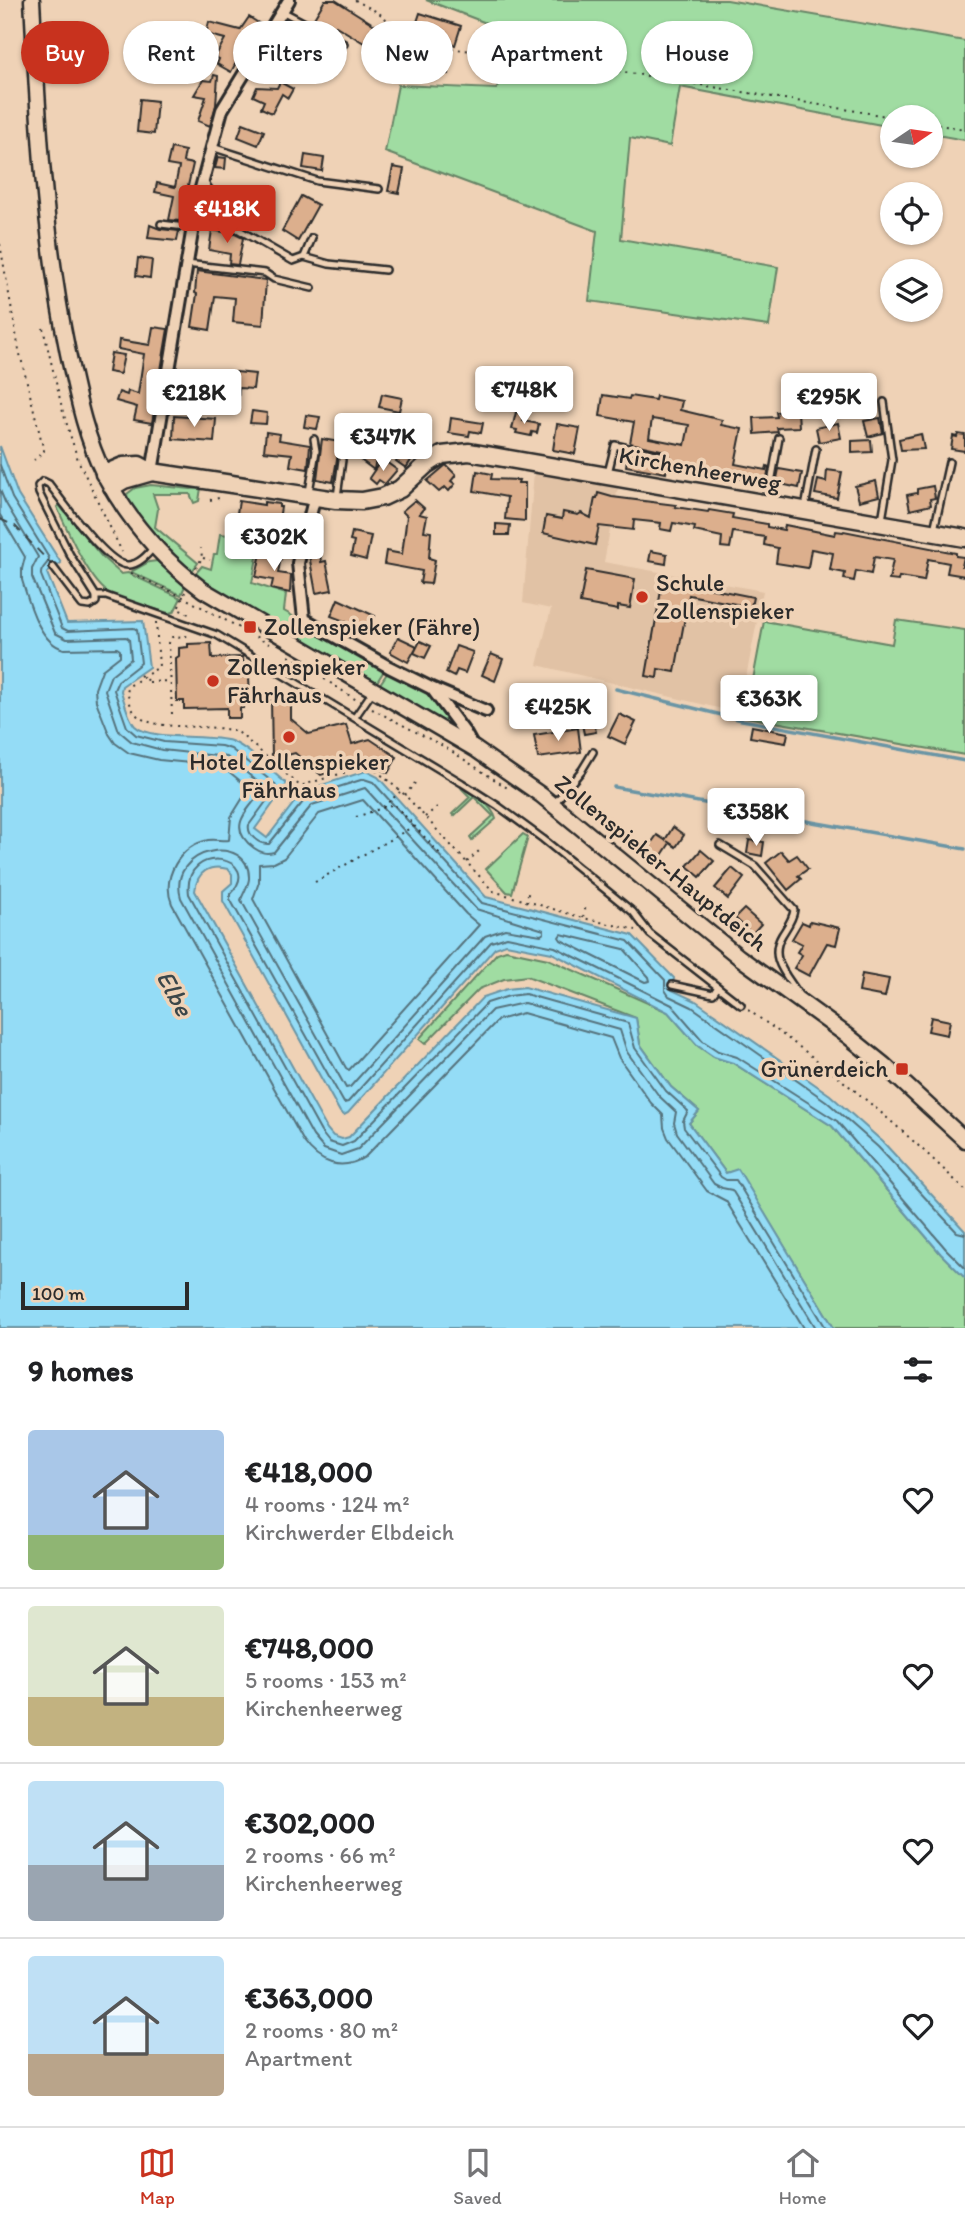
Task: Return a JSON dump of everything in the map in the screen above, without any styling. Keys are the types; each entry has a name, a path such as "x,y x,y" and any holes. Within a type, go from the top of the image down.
{"main road":[{"name":"Kirchenheerweg","path":"108,481 124,480 152,472 336,500 362,501 393,493 442,455 480,453 965,538"}],"street":[{"name":"Zollenspieker-Hauptdeich","path":"32,0 43,173 61,316 82,412 94,452 128,514 177,569 203,590 475,749 554,804 730,950 884,1065 965,1140"},
{"path":"152,472 186,264 203,181 222,110 289,0"},
{"path":"312,496 298,563 304,619 390,667 486,711"},
{"path":"432,688 475,749"}],"lane":[{"path":"282,11 301,21"},
{"path":"212,147 317,181 379,189"},
{"path":"203,181 234,228 293,261 304,257 329,264 385,270"},
{"path":"160,224 193,228"},
{"path":"304,257 312,239"},
{"path":"186,264 265,272 274,279 312,288"},
{"path":"882,524 892,460 884,402"},
{"path":"767,504 779,438"},
{"path":"312,496 316,451 314,439"},
{"path":"607,476 615,445 664,456"},
{"path":"804,510 816,449"},
{"path":"336,500 342,460"},
{"path":"933,533 949,462"},
{"path":"53,567 82,605 93,605 96,602 96,596 58,534 39,493 40,482 46,481 49,484 114,560 127,565 135,563 155,546"},
{"path":"96,596 106,596 202,629 243,650 489,800 525,825 633,912 650,934 741,1005"},
{"path":"355,717 374,689"},
{"path":"554,804 593,752"},
{"path":"720,845 755,866 794,910 777,943 776,956 806,1006"},
{"path":"672,985 713,994 718,987"}],"path":[{"path":"355,0 379,13 415,44 584,66 880,115"},
{"path":"943,126 965,130"},
{"path":"0,244 19,350 44,451 34,460"},
{"path":"199,564 202,558 201,548"},
{"path":"202,558 210,560"},
{"path":"184,595 178,609 187,613"},
{"path":"156,614 159,667 129,686 127,692 134,712 139,717 172,726 229,728 239,733 300,786 366,766 378,772 405,795 493,891 583,918 650,934"},
{"path":"172,715 170,643 172,638 185,637 202,629"},
{"path":"140,675 149,681 170,681"},
{"path":"405,795 415,783"},
{"path":"383,808 400,791"},
{"path":"356,817 394,804 443,858"},
{"path":"424,818 437,807"},
{"path":"315,882 414,826"},
{"path":"467,862 479,851"},
{"path":"526,902 529,890"},
{"path":"583,918 586,906"},
{"path":"741,1005 864,1096 965,1190"}],"shaded area":[{"name":"Schule Zollenspieker","path":"534,472 618,487 604,562 763,591 739,713 537,665 551,609 523,603"}],"green space":[{"path":"426,0 727,0 965,41 965,140 943,136 943,105 880,105 880,125 680,87 670,146 630,138 621,239 778,267 769,326 589,301 597,231 385,152 398,85 497,89 498,84 627,84 627,21 481,21"},
{"path":"151,485 201,488 199,501 194,503 190,494 153,494 158,509 155,527 198,563 192,571 178,558 174,559 133,511 127,494 135,488"},
{"path":"59,505 102,557 121,574 128,573 181,598 174,612 169,613 132,602 103,588 80,555 57,507"},
{"path":"220,534 276,540 275,549 259,547 252,583 286,594 284,611 385,669 377,682 202,582 195,574 202,566 211,569"},
{"path":"157,561 185,586 181,595 131,572 149,562"},
{"path":"896,620 965,630 965,755 746,717 764,621 892,644"},
{"path":"388,672 429,693 459,732 380,684"},
{"path":"461,788 482,800 496,819 472,840 470,837 493,816 474,797 454,816 452,814 470,797"},
{"path":"523,834 528,837 512,893 507,892 486,869"},
{"path":"506,950 548,959 668,1012 698,1046 714,1057 733,1063 832,1126 941,1254 965,1278 965,1328 834,1328 738,1170 726,1173 689,1123 699,1111 671,1087 640,1044 636,1018 527,976 504,979 479,989 425,1044 419,1039 497,953"}],"water":[{"name":"Elbe","path":"0,446 18,495 61,563 47,573 67,623 143,621 149,667 122,686 121,691 135,726 153,734 231,741 260,761 287,784 255,829 267,838 303,791 366,771 378,777 486,897 632,935 674,978 672,990 696,1001 830,1095 883,1142 965,1231 965,1278 941,1254 832,1126 733,1063 714,1057 698,1046 668,1012 552,953 506,944 495,948 344,1115 223,901 223,891 232,883 232,874 228,869 210,868 198,878 195,891 333,1136 342,1139 349,1137 483,997 507,989 525,987 636,1018 640,1044 671,1087 699,1111 689,1123 726,1173 738,1169 834,1328 0,1328"}],"building":[{"path":"325,0 335,0 368,21 361,21 361,41 347,33 347,21 313,20"},
{"path":"420,13 445,21 417,21"},
{"path":"453,23 461,26 455,45 453,44"},
{"path":"219,25 233,28 231,72 219,65 219,50 225,39 219,37"},
{"path":"201,84 217,84 216,105 210,126 198,121 206,97 194,95"},
{"path":"279,84 284,84 293,89 288,98 282,94 272,113 261,108 264,101 253,96 257,87 277,88"},
{"path":"140,99 157,101 154,134 137,132"},
{"path":"243,123 264,131 258,145 238,137"},
{"path":"171,148 185,151 183,162 193,164 180,221 169,220 174,196 155,192 157,183 175,187 179,167 167,165"},
{"path":"305,155 324,158 322,171 303,168"},
{"path":"218,157 226,158 225,169 215,168"},
{"path":"393,167 404,169 399,193 388,191"},
{"path":"301,196 318,205 298,241 282,231"},
{"path":"150,225 179,231 177,241 148,238"},
{"path":"212,230 243,238 238,265 229,264 230,254 209,250"},
{"path":"138,258 152,260 150,278 136,276"},
{"path":"197,271 266,280 263,325 233,322 235,298 215,296 210,330 192,327"},
{"path":"153,327 168,329 152,423 134,420 137,407 116,401 119,392 127,395 128,391 138,394 144,354 118,349 119,340 150,345"},
{"path":"111,353 124,355 120,374 108,372"},
{"path":"236,372 255,374 253,389 239,388 238,402 219,400 221,386 234,387"},
{"path":"382,394 402,398 399,411 379,407"},
{"path":"603,395 655,400 656,396 682,401 680,410 722,420 721,425 742,429 735,464 766,470 767,466 769,467 766,483 763,485 667,466 666,473 626,466 628,453 664,461 669,455 665,451 630,443 634,422 600,416","holes":["652,419 689,425 685,445 649,438"]},
{"path":"252,411 267,413 266,424 250,423"},
{"path":"798,411 799,427 777,428 778,432 755,434 754,418 777,417 776,412"},
{"path":"516,412 524,414 523,421 539,424 537,433 532,432 531,436 516,433 517,430 512,429"},
{"path":"306,415 320,417 317,429 304,427"},
{"path":"174,416 216,419 214,442 173,439"},
{"path":"451,418 483,423 481,433 470,431 469,436 449,433"},
{"path":"880,418 883,433 868,437 864,421"},
{"path":"838,423 841,438 819,442 816,428"},
{"path":"557,424 580,428 575,454 553,450"},
{"path":"404,426 417,435 411,442 419,448 406,468 396,461 405,448 398,443"},
{"path":"365,427 381,430 374,470 358,458 372,441 362,439"},
{"path":"266,432 280,434 279,440 310,445 308,469 290,466 292,454 264,451"},
{"path":"921,434 924,449 901,450 899,439"},
{"path":"958,434 965,435 965,451 951,449 953,436 957,437"},
{"path":"322,439 340,442 333,482 317,479"},
{"path":"871,440 872,452 852,453 852,441"},
{"path":"382,459 397,470 385,484 379,480 376,484 369,478"},
{"path":"446,465 456,475 451,481 455,484 449,491 445,487 439,492 427,481"},
{"path":"779,469 802,473 799,488 776,483"},
{"path":"827,470 842,472 837,498 815,494 818,480 826,482"},
{"path":"477,471 492,474 491,479 519,480 518,483 525,483 525,521 505,519 507,497 474,491"},
{"path":"876,481 879,496 859,501 855,486"},
{"path":"933,486 935,498 930,499 931,505 910,510 907,495 917,493 917,489"},
{"path":"598,493 733,514 732,518 784,530 785,525 835,535 836,531 844,531 956,553 956,556 964,557 962,566 965,566 965,576 947,573 949,563 928,559 924,581 899,577 898,581 889,580 893,560 874,557 871,574 856,571 854,581 844,579 845,573 830,570 833,553 811,549 808,568 776,563 778,548 764,545 765,537 733,532 730,548 721,547 722,537 694,531 695,527 673,523 671,531 660,529 661,523 634,520 633,530 599,526 595,545 543,533 546,516 562,519 563,512 578,515 581,513 591,518"},
{"path":"415,500 424,508 419,514 427,516 424,531 431,532 429,558 435,560 431,584 420,583 422,571 384,564 386,551 402,554 407,516 402,511"},
{"path":"239,501 264,505 264,502 279,504 281,507 277,533 252,529 253,521 236,519"},
{"path":"496,524 510,525 509,535 496,535"},
{"path":"352,532 371,536 366,560 351,556 354,542 350,541"},
{"path":"651,551 667,554 666,564 649,561"},
{"path":"261,553 281,557 278,573 291,575 290,593 271,589 273,580 256,577"},
{"path":"320,553 321,562 326,561 332,590 316,593 309,555"},
{"path":"586,570 635,579 630,608 618,606 618,610 580,603"},
{"path":"663,579 753,597 751,607 689,595 675,672 658,669 657,678 646,676"},
{"path":"338,599 375,616 368,634 354,628 355,625 331,616"},
{"path":"398,637 417,646 408,662 390,652"},
{"path":"420,641 431,646 425,658 414,653"},
{"name":"Zollenspieker Fährhaus","path":"211,643 212,658 243,657 244,677 249,676 250,699 243,699 240,718 227,718 227,708 184,709 184,701 177,701 176,658 179,656 179,648 188,647 188,644"},
{"path":"456,646 473,652 465,673 457,670 454,677 446,673"},
{"path":"491,654 503,659 495,681 482,675"},
{"name":"Hotel Zollenspieker Fährhaus","path":"271,698 291,698 291,719 309,734 346,725 352,744 370,739 397,757 388,773 365,761 321,775 295,753 272,759"},
{"path":"619,714 636,722 625,744 608,736"},
{"path":"594,723 596,732 584,734 582,724"},
{"path":"752,726 788,733 786,743 750,737"},
{"path":"578,728 581,752 538,758 534,735"},
{"path":"673,827 684,835 676,847 670,843 660,858 647,849 657,835 665,840"},
{"path":"749,840 764,842 762,856 747,853"},
{"path":"701,850 714,861 700,877 687,866"},
{"path":"781,851 789,860 797,855 808,869 798,876 801,879 788,890 766,863"},
{"path":"732,868 744,878 728,899 715,888"},
{"path":"744,909 761,924 752,934 735,918"},
{"path":"810,921 840,928 836,945 827,943 809,976 794,968 802,955 797,952 802,944 792,939 802,922 809,925"},
{"path":"862,974 889,979 885,997 859,992"},
{"path":"931,1017 950,1021 947,1035 928,1031"}],"waterway":[{"path":"616,689 742,720 965,761"},
{"path":"614,787 965,849"}],"ferry route":[{"path":"0,519 15,526 51,564"}],"place":[{"name":"Schule Zollenspieker","path":"642,597"},
{"name":"Zollenspieker (Fähre)","path":"250,627"},
{"name":"Zollenspieker Fährhaus","path":"213,681"},
{"name":"Hotel Zollenspieker Fährhaus","path":"289,737"},
{"name":"Grünerdeich","path":"902,1069"}]}
